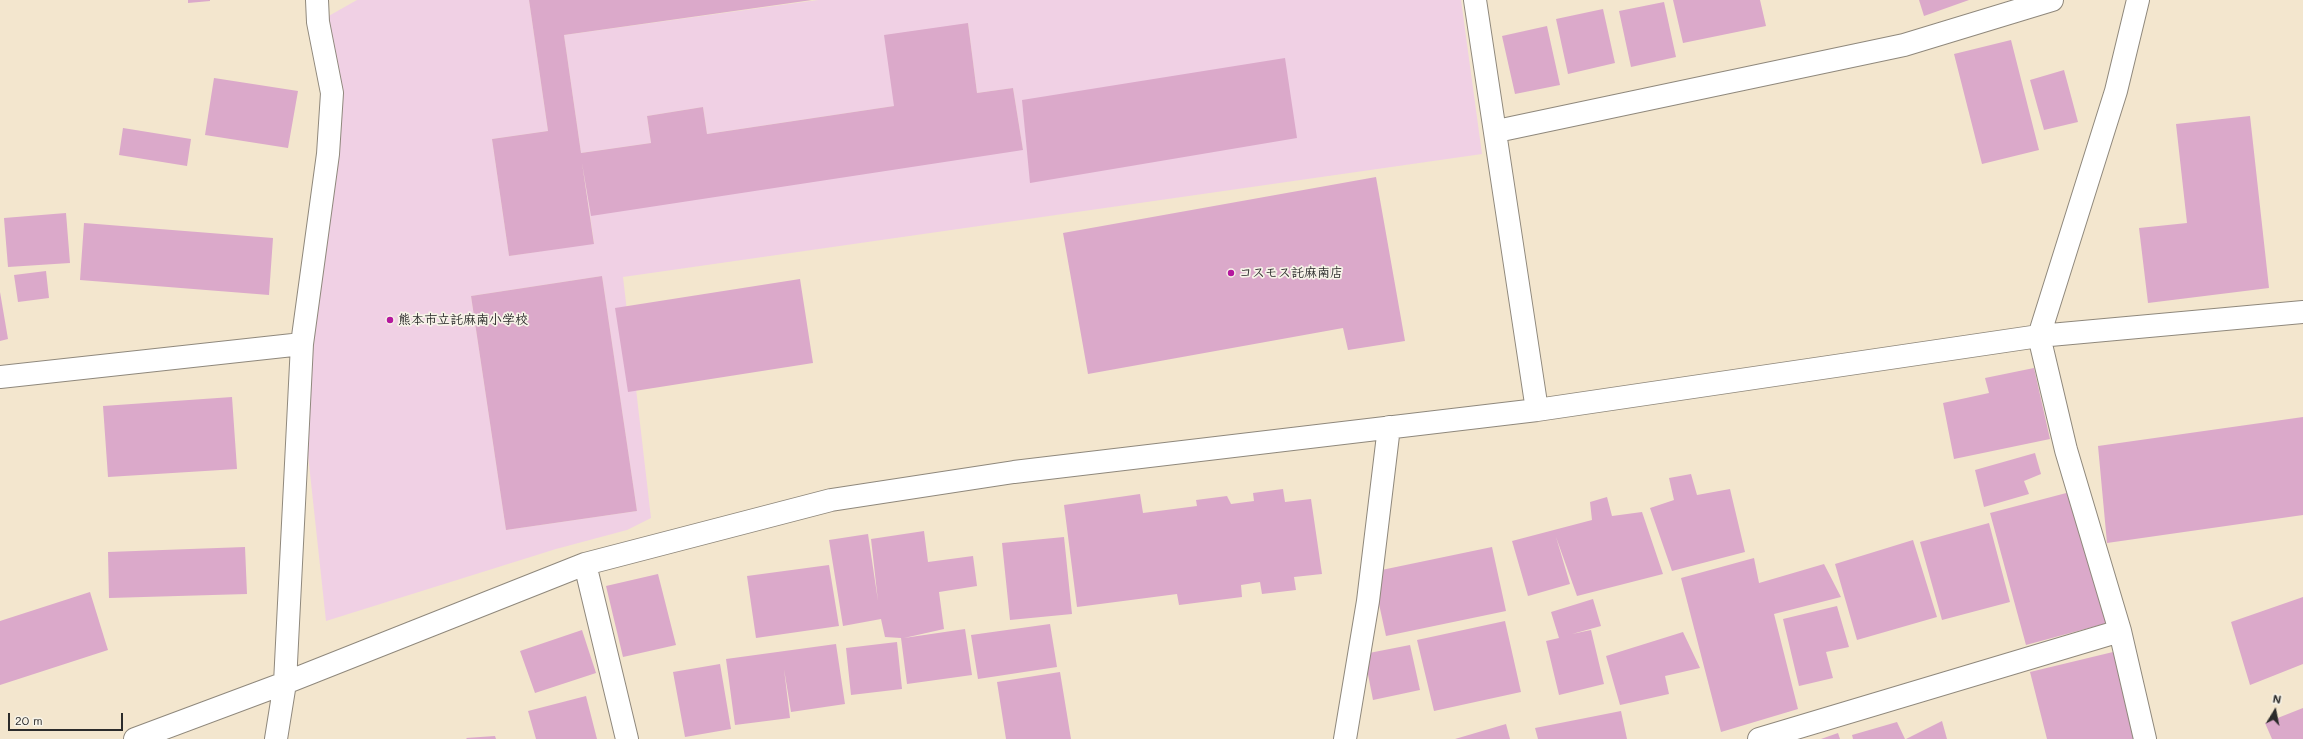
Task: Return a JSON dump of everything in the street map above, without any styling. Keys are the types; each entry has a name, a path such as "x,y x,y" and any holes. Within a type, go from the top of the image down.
{"street":[{"path":"276,739 285,683 302,344 328,154 332,93 318,22 317,0"},
{"path":"1475,0 1497,131 1537,410"},
{"path":"1497,131 1904,45 2052,0"},
{"path":"2138,0 2116,91 2039,336 2066,450 2120,631 2145,739"},
{"path":"135,739 285,683 584,564 831,500 1014,472 1537,410 2039,336 2303,312"},
{"path":"0,378 302,344"},
{"path":"1345,739 1368,601 1389,427"},
{"path":"584,564 627,739"},
{"path":"1759,739 2120,631"}],"shaded area":[{"name":"熊本市立託麻南小学校","path":"357,0 529,0 548,131 492,139 509,256 594,243 581,153 564,35 818,0 1461,0 1482,154 623,277 651,518 627,530 556,549 326,621 300,381 328,154 318,22","holes":["968,23 977,93 1013,88 1023,150 581,153 651,143 647,116 703,107 707,134 894,106","602,276 637,511 506,530 471,296"]}],"building":[{"path":"188,0 210,0 210,1 188,3"},
{"path":"529,0 812,0 564,35 581,153 651,143 647,116 703,107 707,134 894,106 884,35 968,23 977,93 1013,88 1023,150 591,216 582,163 594,244 509,256 492,139 548,131"},
{"path":"1673,0 1760,0 1766,26 1683,43"},
{"path":"1919,0 1969,0 1924,16"},
{"path":"1664,2 1676,57 1631,67 1619,11"},
{"path":"1603,9 1615,63 1568,74 1556,19"},
{"path":"1547,26 1560,85 1515,94 1502,36"},
{"path":"2011,40 2039,150 1982,164 1954,54"},
{"path":"1285,58 1297,138 1030,183 1022,100"},
{"path":"2064,70 2078,122 2044,130 2030,80"},
{"path":"214,78 298,91 288,148 205,135"},
{"path":"2250,116 2269,288 2148,303 2139,228 2187,223 2176,124"},
{"path":"123,128 191,139 187,166 119,155"},
{"name":"コスモス託麻南店","path":"1376,177 1405,341 1348,350 1343,328 1088,374 1063,233"},
{"path":"66,213 70,263 8,267 4,218"},
{"path":"84,223 273,238 269,295 80,280"},
{"path":"46,271 49,298 18,302 14,275"},
{"path":"602,276 637,511 506,530 471,296"},
{"path":"800,279 813,363 628,392 615,308"},
{"path":"0,292 8,339 0,341"},
{"path":"2034,368 2050,439 1954,459 1943,403 1989,393 1985,378"},
{"path":"232,397 237,469 108,477 103,406"},
{"path":"2303,417 2303,515 2107,543 2098,446"},
{"path":"2035,453 2041,474 2024,481 2029,494 1984,507 1975,470"},
{"path":"1691,474 1697,495 1730,489 1745,552 1672,571 1650,508 1674,500 1669,478"},
{"path":"1283,489 1285,502 1311,499 1322,574 1294,577 1296,590 1262,594 1260,582 1241,585 1242,597 1179,605 1177,594 1077,607 1064,505 1140,494 1143,513 1197,506 1196,500 1227,496 1231,504 1254,501 1253,493"},
{"path":"2074,491 2111,622 2026,645 1990,513"},
{"path":"1607,497 1612,516 1642,512 1663,574 1577,596 1556,537 1570,584 1528,596 1512,541 1592,520 1590,502"},
{"path":"1989,523 2010,602 1942,620 1920,542"},
{"path":"924,531 928,562 973,556 977,586 939,592 944,629 904,638 965,629 972,675 907,684 901,638 885,637 881,619 843,626 829,540 868,534 878,601 871,539"},
{"path":"1064,537 1072,614 1010,620 1002,543"},
{"path":"1913,540 1937,617 1857,640 1835,564"},
{"path":"245,547 247,594 109,598 108,552"},
{"path":"1492,547 1506,611 1386,636 1372,572"},
{"path":"1754,558 1759,583 1824,564 1841,597 1774,614 1798,709 1721,732 1681,578"},
{"path":"829,565 839,626 756,638 747,576"},
{"path":"658,574 676,645 623,657 606,586"},
{"path":"90,592 108,650 0,685 0,621"},
{"path":"2303,597 2303,664 2250,685 2231,622"},
{"path":"1593,599 1601,626 1572,634 1591,630 1604,684 1559,695 1546,641 1559,638 1551,612"},
{"path":"1837,606 1849,647 1826,652 1833,678 1799,686 1783,619"},
{"path":"1505,621 1521,692 1434,711 1417,640"},
{"path":"1050,624 1057,667 978,679 971,635"},
{"path":"582,630 596,673 535,693 520,651"},
{"path":"1683,632 1700,668 1665,676 1669,694 1620,705 1606,656"},
{"path":"897,642 902,689 851,695 846,648"},
{"path":"836,644 845,704 791,712 784,669 790,718 735,725 726,659"},
{"path":"1410,645 1420,690 1373,700 1364,654"},
{"path":"2113,652 2134,739 2047,739 2030,672"},
{"path":"720,664 731,729 685,737 673,672"},
{"path":"1060,672 1071,739 1006,739 997,682"},
{"path":"586,696 597,739 536,739 528,711"},
{"path":"2303,708 2303,739 2272,739 2265,723"},
{"path":"1621,711 1627,739 1538,739 1535,728"},
{"path":"1942,721 1947,739 1906,739"},
{"path":"1897,722 1905,739 1853,739 1852,735"},
{"path":"1506,724 1510,739 1455,739"},
{"path":"1838,733 1840,739 1821,739"},
{"path":"495,736 496,739 466,738"}],"place":[{"name":"コスモス託麻南店","path":"1231,273"},
{"name":"熊本市立託麻南小学校","path":"390,320"}]}
